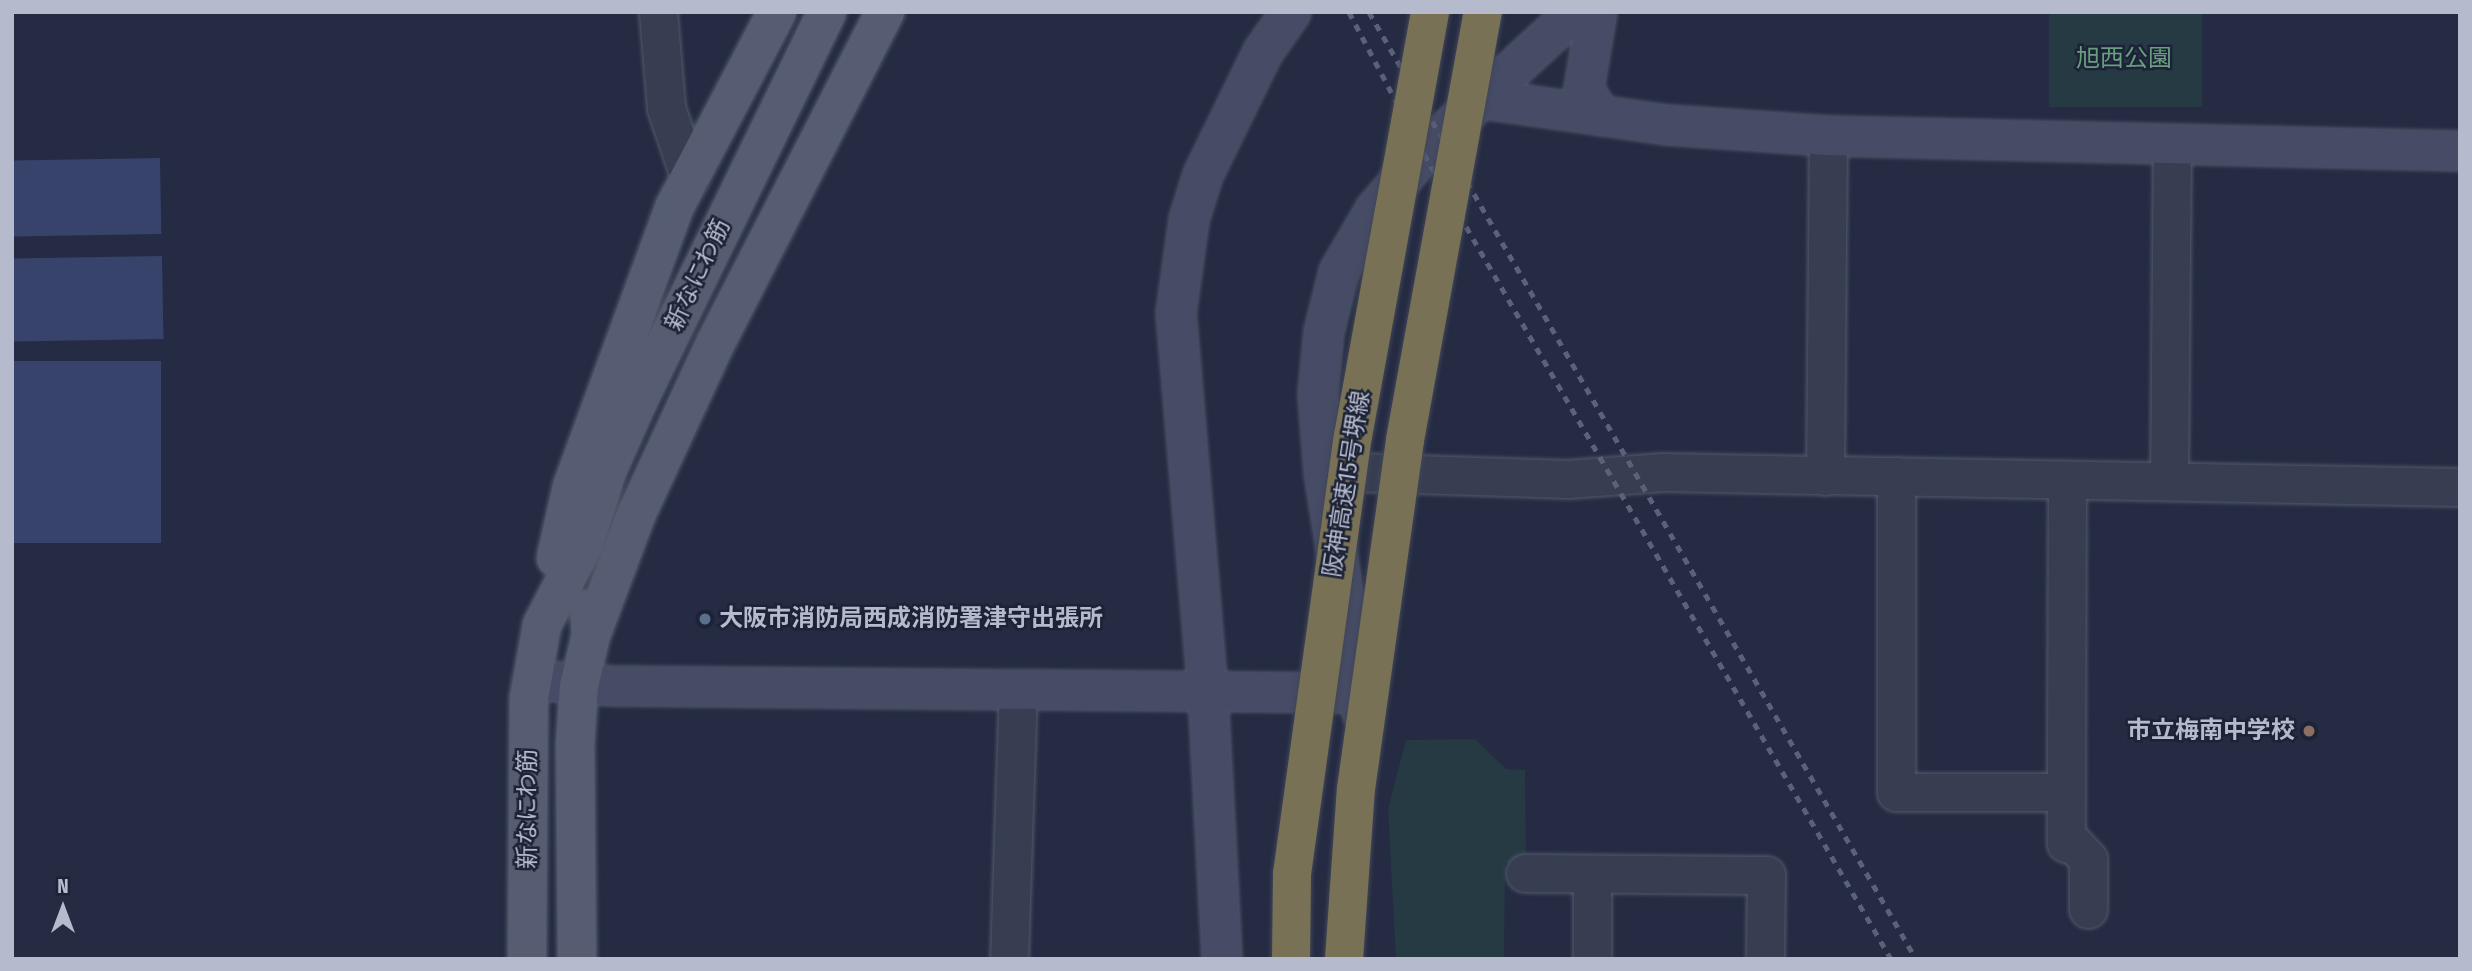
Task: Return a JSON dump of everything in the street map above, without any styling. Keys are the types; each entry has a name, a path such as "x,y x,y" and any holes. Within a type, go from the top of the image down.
{"highway":[{"name":"阪神高速15号堺線","path":"1291,959 1292,874 1343,502 1430,12"},
{"name":"阪神高速15号堺線","path":"1344,959 1356,789 1405,440 1483,12"}],"main road":[{"path":"542,625 572,487 675,206 777,12"},
{"name":"新なにわ筋","path":"527,959 532,680 542,625 584,544 608,469 639,399 827,12"},
{"path":"591,635 636,515 715,344 885,12"},
{"name":"新なにわ筋","path":"577,959 579,686 591,635 584,544"}],"street":[{"path":"658,12 666,108 690,178"},
{"path":"1222,959 1208,693 1178,361 1180,266 1203,175 1263,52 1291,12"},
{"path":"1477,99 1494,12"},
{"path":"1363,959 1361,693 1324,471 1318,394 1324,332 1339,272 1375,210 1477,99 1575,12"},
{"path":"1597,12 1584,89 1600,116"},
{"path":"1477,99 1600,116 1828,136 2460,151"},
{"path":"1825,476 1828,136"},
{"path":"2169,481 2172,145"},
{"path":"1324,471 1568,479 1663,472 2460,488"},
{"path":"1896,476 1896,792 2066,792"},
{"path":"2067,480 2066,843 2073,843 2088,859 2088,909"},
{"path":"532,680 579,686 1361,693"},
{"path":"1009,959 1018,692"},
{"path":"1525,873 1766,875 1765,959"},
{"path":"1592,874 1592,959"}],"green space":[{"name":"旭西公園","path":"2049,12 2202,12 2202,107 2049,107"},
{"path":"1475,739 1506,769 1525,770 1526,863 1505,863 1504,959 1396,959 1388,809 1406,740"}],"water":[{"path":"160,158 161,234 13,237 12,161"},
{"path":"162,256 163,339 13,342 12,259"},
{"path":"12,361 161,361 161,543 12,543"}],"railway":[{"path":"1349,12 1424,154 1891,959"},
{"path":"1369,12 1916,959"}],"place":[{"name":"大阪市消防局西成消防署津守出張所","path":"705,619"},
{"name":"市立梅南中学校","path":"2309,731"}]}
